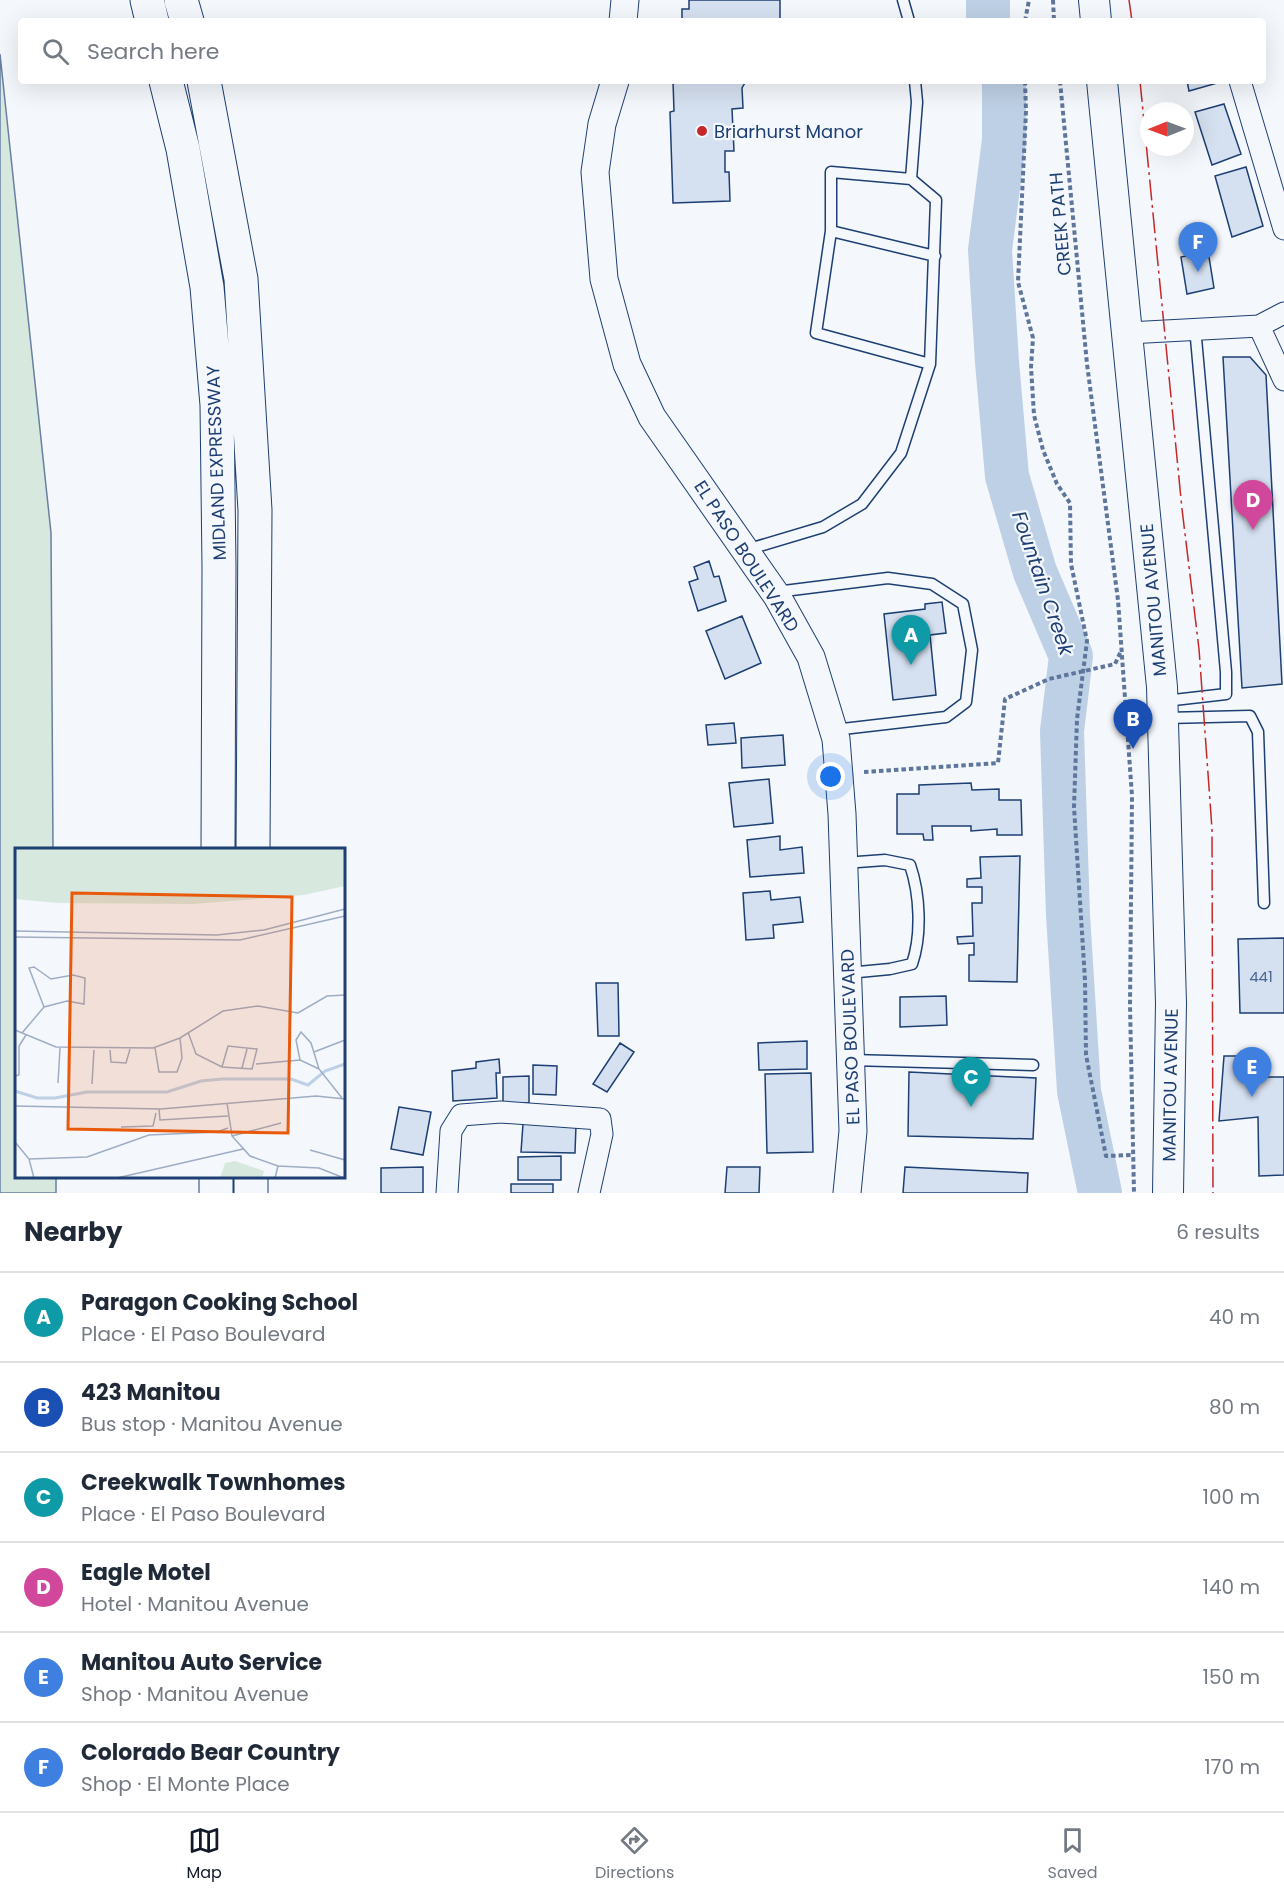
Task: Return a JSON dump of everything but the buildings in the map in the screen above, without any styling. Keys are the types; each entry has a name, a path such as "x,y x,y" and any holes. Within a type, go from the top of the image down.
{"highway":[{"path":"147,0 151,18"},
{"path":"181,0 186,18"},
{"name":"MIDLAND EXPRESSWAY","path":"167,84 183,149 207,287 217,405 218,848"},
{"name":"MIDLAND EXPRESSWAY","path":"205,84 242,290 255,510 253,848"},
{"path":"251,1193 252,1178"}],"main road":[{"path":"1094,0 1096,18"},
{"name":"MANITOU AVENUE","path":"1102,84 1128,333 1162,710 1171,1003 1168,1193"}],"street":[{"path":"623,18 625,0"},
{"name":"EL PASO BOULEVARD","path":"614,84 602,124 595,172 604,279 624,353 652,417 775,592 811,657 833,730 839,774 844,863 854,1131 847,1193"},
{"path":"1241,84 1284,229"},
{"path":"1128,333 1195,327 1259,326 1284,313"},
{"path":"1259,326 1284,380"},
{"path":"447,1193 451,1131 461,1115 501,1112 600,1119 602,1134 589,1193"}],"lane":[{"path":"903,0 908,18"},
{"path":"911,179 917,102 915,84"},
{"path":"746,550 823,527 862,504 900,453 930,364 936,200 911,179 831,172 831,231 816,333 930,364"},
{"path":"831,231 935,256"},
{"path":"1162,710 1226,694 1226,672 1195,327"},
{"path":"775,592 888,578 932,585 963,604 972,650 966,702 946,717 833,730"},
{"path":"1162,710 1192,715 1250,716 1258,732 1264,903"},
{"path":"844,863 885,860 910,865 916,882 918,947 912,964 890,969 848,973"},
{"path":"851,1060 1033,1065"}],"path":[{"path":"1026,18 1029,0"},
{"path":"1053,0 1054,18"},
{"path":"1025,84 1026,111 1018,282 1033,338 1031,367 1034,416 1043,450 1056,484 1070,503 1071,564 1087,641 1077,719 1074,807 1086,1055 1106,1156 1133,1155"},
{"name":"CREEK PATH","path":"1060,84 1087,364 1118,600 1132,795 1130,1005 1134,1193"},
{"path":"839,774 998,763 1005,699 1049,679 1115,664 1121,651"}],"shaded area":[{"path":"0,54 51,533 53,848 15,848 15,1178 56,1178 56,1193 0,1193"}],"waterway":[{"name":"Fountain Creek","path":"988,0 988,18"},
{"name":"Fountain Creek","path":"1004,84 1004,140 990,250 997,362 1007,476 1035,572 1071,656 1062,731 1068,915 1079,1091 1100,1193"}],"power":[{"path":"1129,0 1132,18"},
{"path":"1140,84 1182,509 1199,649 1212,829 1213,1193"}],"place":[{"name":"Briarhurst Manor","path":"702,131"},
{"name":"Colorado Bear Country","path":"1198,272"},
{"name":"Eagle Motel","path":"1253,530"},
{"name":"Paragon Cooking School","path":"911,665"},
{"name":"423 Manitou","path":"1133,749"},
{"name":"Manitou Auto Service","path":"1252,1097"},
{"name":"Creekwalk Townhomes","path":"971,1107"}]}
